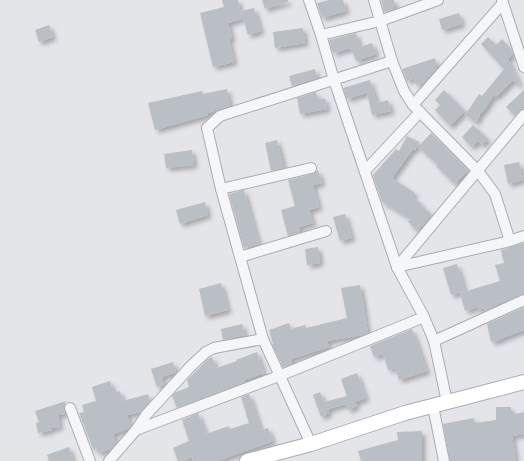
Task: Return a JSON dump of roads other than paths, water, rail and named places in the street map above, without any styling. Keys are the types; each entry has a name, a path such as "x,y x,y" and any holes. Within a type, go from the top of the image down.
{"street":[{"path":"309,0 334,80 397,267 424,317 434,340 447,402"},
{"path":"374,0 392,61 404,91 416,108 478,171 495,194 510,241"},
{"path":"321,35 380,21 438,0"},
{"path":"503,2 524,67"},
{"path":"365,171 503,2"},
{"path":"311,444 263,339 221,189 207,128 220,116 392,61"},
{"path":"397,267 524,115"},
{"path":"221,189 311,168"},
{"path":"240,257 326,231"},
{"path":"397,267 510,241 524,236"},
{"path":"434,340 524,300"},
{"path":"136,430 279,376 424,317"},
{"path":"109,461 136,430 146,415 191,366 206,352 214,348 263,339"},
{"path":"252,460 311,444 405,413 524,382"},
{"path":"433,406 444,461"},
{"path":"70,408 90,461"}]}
